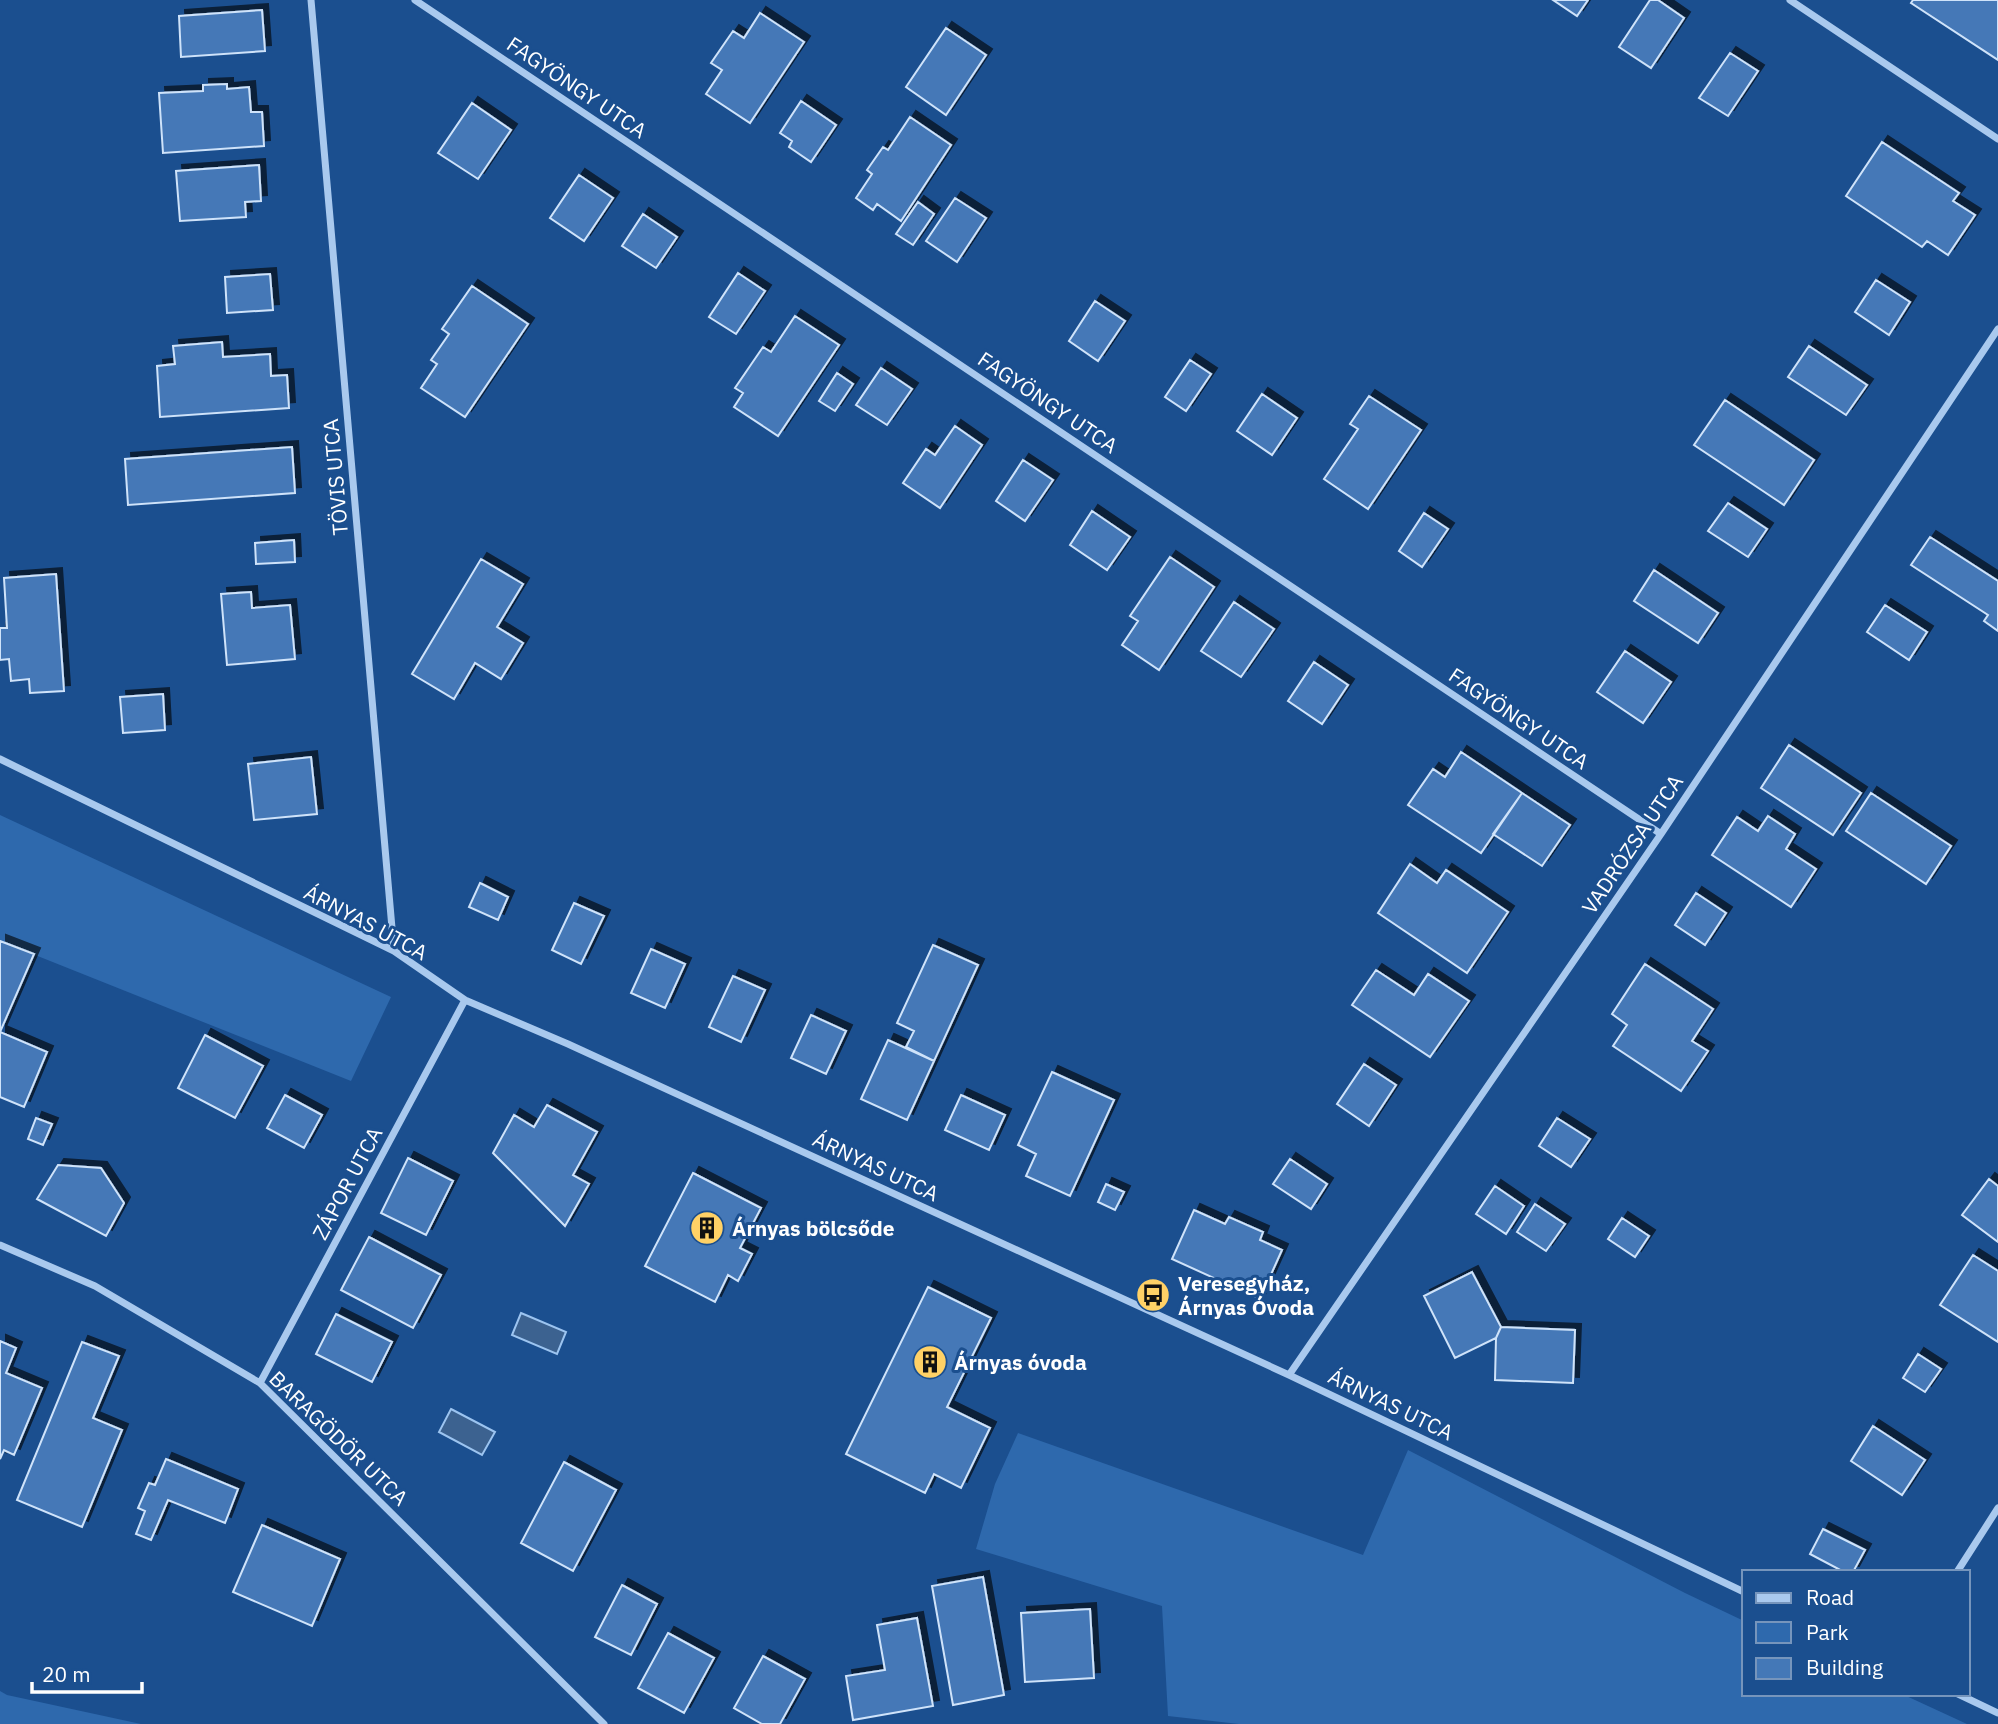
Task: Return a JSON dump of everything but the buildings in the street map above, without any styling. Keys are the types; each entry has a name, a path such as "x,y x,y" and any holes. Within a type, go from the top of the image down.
{"street":[{"name":"TÖVIS UTCA","path":"311,0 394,951"},
{"name":"FAGYÖNGY UTCA","path":"415,0 1661,834"},
{"path":"1790,0 1998,139"},
{"name":"VADRÓZSA UTCA","path":"1289,1375 1661,834 1998,329"},
{"name":"ÁRNYAS UTCA","path":"0,759 394,951 465,1000 568,1044 1289,1375 1742,1591"},
{"name":"ZÁPOR UTCA","path":"260,1383 465,1000"},
{"name":"BARAGÖDÖR UTCA","path":"0,1245 95,1286 260,1383 604,1724"},
{"path":"1958,1570 1998,1508"},
{"path":"1962,1696 1998,1713"}],"green space":[{"path":"0,815 391,997 351,1081 0,941"},
{"path":"1018,1433 1363,1555 1408,1450 1742,1620 1742,1696 1906,1696 1967,1724 1239,1724 1168,1716 1162,1606 976,1549 995,1484"},
{"path":"0,1691 7,1695 141,1724 0,1724"}],"shaded area":[{"path":"521,1313 566,1332 557,1354 512,1335"},
{"path":"451,1409 495,1432 482,1455 439,1432"}],"place":[{"name":"Árnyas bölcsőde","path":"707,1228"},
{"name":"Veresegyház, Árnyas Óvoda","path":"1153,1295"},
{"name":"Árnyas óvoda","path":"930,1362"}]}
